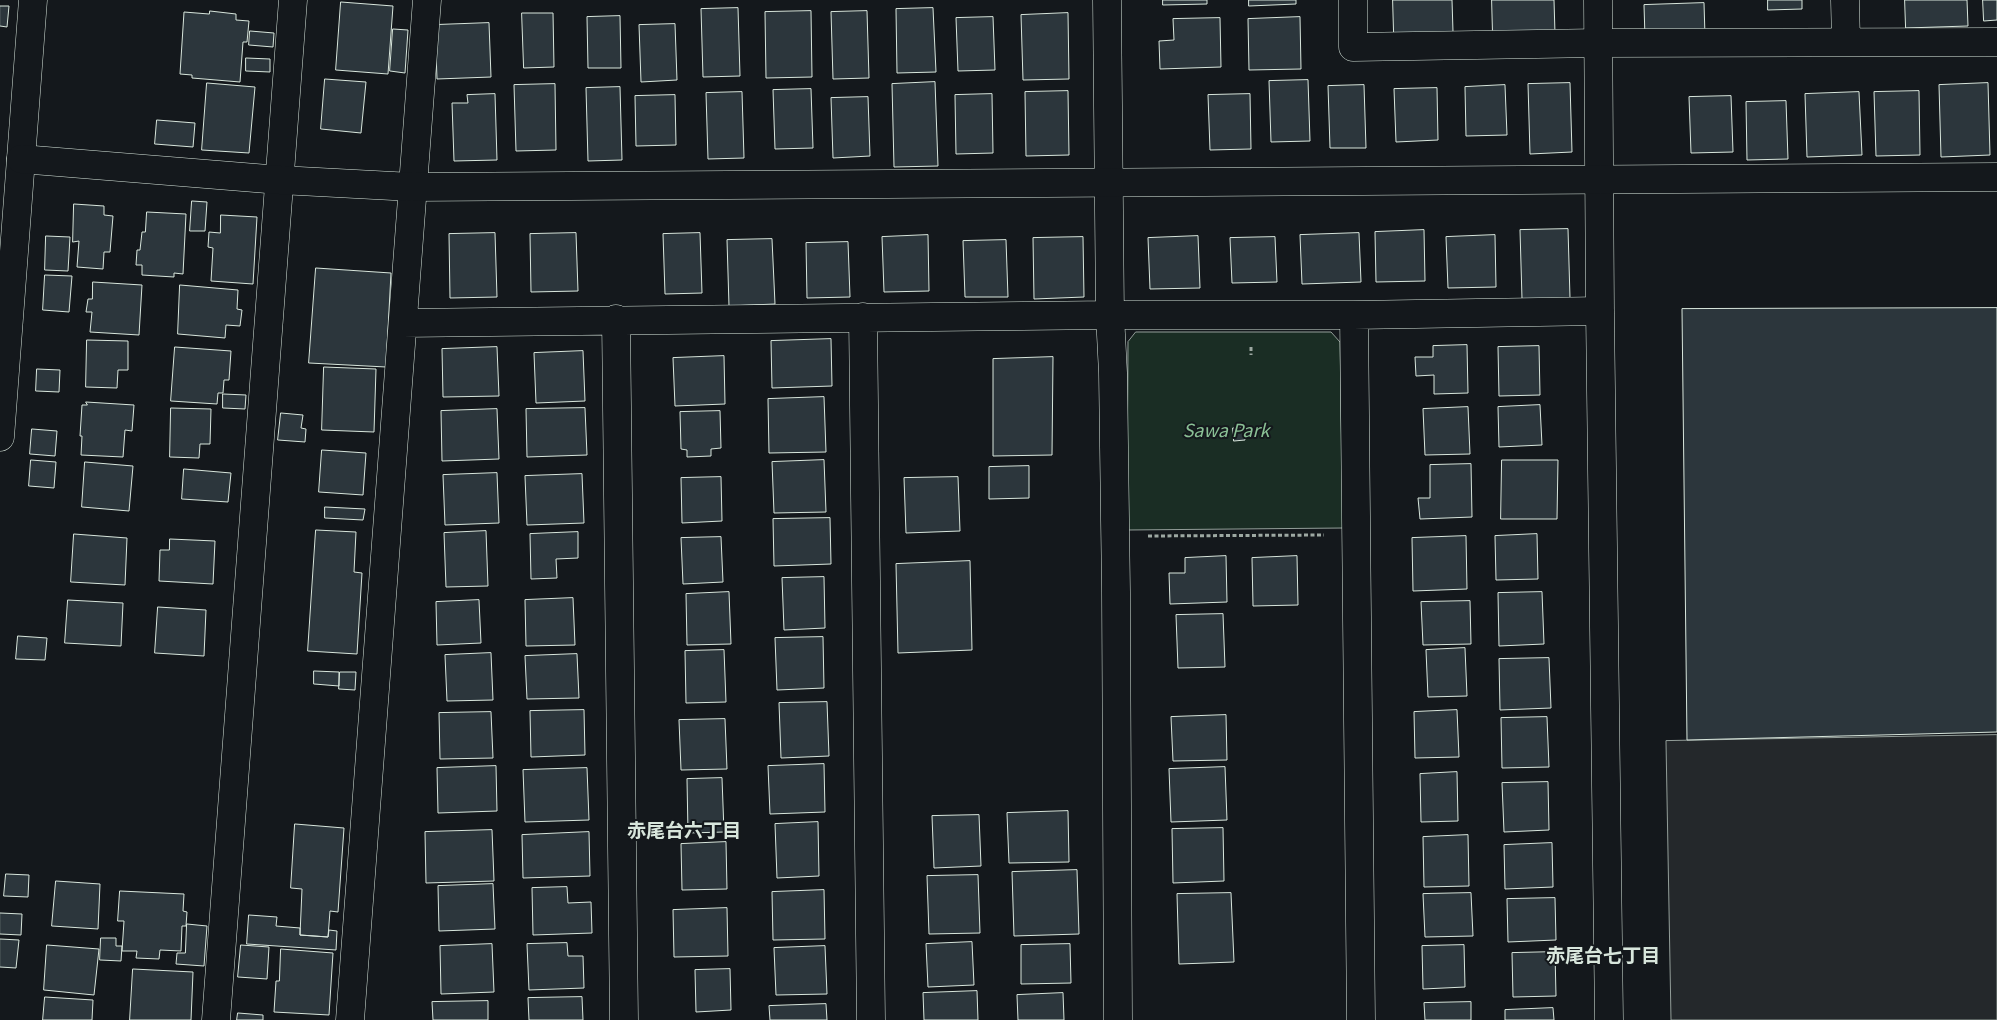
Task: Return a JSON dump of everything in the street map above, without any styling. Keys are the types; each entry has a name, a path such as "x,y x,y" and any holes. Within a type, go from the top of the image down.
{"street":[{"path":"0,437 33,0"},
{"path":"216,1020 293,0"},
{"path":"350,1020 426,0"},
{"path":"1107,0 1110,315 1113,373 1115,536 1118,1020"},
{"path":"1353,0 1353,47 1598,43 1997,42"},
{"path":"1598,0 1609,1020"},
{"path":"1845,0 1846,42"},
{"path":"21,159 280,180 412,187 1997,177"},
{"path":"403,322 1110,315 1354,315 1600,311"},
{"path":"1354,315 1358,534 1361,1020"},
{"path":"863,317 871,1020"},
{"path":"616,319 624,1020"}],"path":[{"path":"1115,536 1358,534"}],"green space":[{"name":"Sawa Park","path":"1136,332 1331,332 1340,342 1343,528 1127,530 1128,342"}],"shaded area":[{"path":"1997,735 1997,1020 1671,1020 1666,741"}],"building":[{"path":"1163,0 1207,0 1207,4 1163,5"},
{"path":"1249,0 1296,0 1296,4 1249,6"},
{"path":"1393,0 1452,0 1453,32 1394,34"},
{"path":"1492,0 1554,0 1555,34 1493,36"},
{"path":"1768,0 1802,0 1802,9 1768,10"},
{"path":"1905,0 1967,0 1968,26 1906,28"},
{"path":"1983,0 1997,0 1997,20 1984,21"},
{"path":"341,2 393,6 388,74 336,70"},
{"path":"1704,3 1705,36 1645,38 1644,5"},
{"path":"0,6 9,6 7,27 0,26"},
{"path":"738,8 740,76 703,77 701,9"},
{"path":"933,8 936,72 897,73 896,9"},
{"path":"210,11 236,14 236,20 249,21 247,42 243,42 240,82 192,78 192,75 180,74 184,12 209,14"},
{"path":"811,11 812,77 766,78 765,12"},
{"path":"867,11 869,78 833,79 831,12"},
{"path":"522,13 553,13 554,67 524,68"},
{"path":"1068,13 1069,79 1023,80 1021,15"},
{"path":"620,16 621,68 588,68 587,17"},
{"path":"993,17 995,70 958,71 956,18"},
{"path":"1300,17 1301,69 1249,70 1248,19"},
{"path":"1220,18 1221,67 1160,69 1159,41 1174,40 1173,19"},
{"path":"489,23 491,77 437,79 435,25"},
{"path":"675,24 677,80 641,82 639,25"},
{"path":"393,29 408,30 405,73 390,71"},
{"path":"250,31 274,33 273,47 249,45"},
{"path":"246,58 270,59 270,72 246,71"},
{"path":"325,79 366,82 361,133 321,129"},
{"path":"1308,80 1310,141 1271,142 1269,81"},
{"path":"935,82 938,166 894,167 892,84"},
{"path":"207,83 255,87 249,153 202,150"},
{"path":"1570,83 1572,152 1530,154 1528,84"},
{"path":"1988,83 1990,155 1941,157 1939,85"},
{"path":"555,84 556,150 516,151 514,85"},
{"path":"1364,85 1366,148 1330,148 1328,86"},
{"path":"1505,85 1507,135 1466,136 1465,87"},
{"path":"620,87 622,160 588,161 586,88"},
{"path":"1437,88 1438,140 1396,142 1394,89"},
{"path":"811,89 813,148 775,149 773,90"},
{"path":"1068,91 1069,155 1026,156 1025,92"},
{"path":"1919,91 1920,155 1876,156 1874,92"},
{"path":"742,92 744,158 708,159 706,93"},
{"path":"1859,92 1862,155 1807,157 1805,94"},
{"path":"495,94 497,160 454,161 452,103 468,103 467,95"},
{"path":"992,94 993,153 956,154 955,95"},
{"path":"1250,94 1251,149 1210,150 1208,95"},
{"path":"675,95 676,145 636,146 635,96"},
{"path":"1731,96 1733,152 1691,153 1689,97"},
{"path":"868,97 870,156 833,158 831,98"},
{"path":"1786,101 1788,159 1747,160 1746,102"},
{"path":"157,120 195,123 193,147 155,144"},
{"path":"192,201 207,202 205,231 190,231"},
{"path":"74,204 104,206 104,215 113,216 110,252 104,252 103,269 77,267 79,241 73,242"},
{"path":"147,212 186,214 183,274 174,273 174,277 142,275 142,265 136,265 137,250 140,250 142,232 145,232"},
{"path":"221,215 257,217 253,284 211,281 213,248 208,247 209,232 220,233"},
{"path":"1568,229 1570,298 1522,299 1520,230"},
{"path":"1424,230 1425,281 1376,282 1375,232"},
{"path":"495,233 497,297 450,298 449,234"},
{"path":"576,233 578,291 531,292 530,234"},
{"path":"700,233 702,293 665,294 663,234"},
{"path":"1359,233 1361,282 1302,284 1300,235"},
{"path":"928,235 929,291 884,292 882,237"},
{"path":"1495,235 1496,287 1448,288 1446,237"},
{"path":"46,236 70,237 68,271 45,270"},
{"path":"1198,236 1200,288 1150,289 1148,238"},
{"path":"1083,237 1084,297 1034,299 1033,238"},
{"path":"1275,237 1277,282 1232,283 1230,238"},
{"path":"772,239 775,304 729,306 727,240"},
{"path":"1006,240 1008,297 965,297 963,241"},
{"path":"848,242 850,297 807,298 806,243"},
{"path":"316,268 391,273 386,367 309,363"},
{"path":"45,275 72,276 69,312 43,310"},
{"path":"93,282 142,285 139,335 90,332 92,312 86,312 88,299 92,299"},
{"path":"180,285 238,290 237,309 242,310 240,326 226,325 225,338 178,334"},
{"path":"1997,308 1997,732 1687,740 1682,309"},
{"path":"831,339 832,386 772,388 771,341"},
{"path":"87,340 128,341 128,370 118,370 117,388 86,387"},
{"path":"1467,345 1468,393 1434,394 1434,375 1416,376 1415,357 1433,357 1433,346"},
{"path":"1539,346 1540,395 1499,396 1498,347"},
{"path":"175,347 231,351 229,380 224,380 223,393 218,393 217,404 171,401"},
{"path":"497,347 499,396 443,397 442,349"},
{"path":"583,351 585,401 536,403 534,353"},
{"path":"724,356 725,404 675,406 673,358"},
{"path":"1053,357 1052,455 993,456 993,359"},
{"path":"324,367 376,369 374,432 322,430"},
{"path":"37,369 60,370 59,392 36,391"},
{"path":"223,394 246,395 245,409 223,408"},
{"path":"824,397 826,452 769,453 768,399"},
{"path":"86,402 134,405 132,431 125,430 123,457 81,455 82,405 87,405"},
{"path":"1540,405 1542,445 1499,447 1498,407"},
{"path":"1468,407 1470,454 1425,455 1423,409"},
{"path":"171,408 211,409 210,444 200,444 199,458 170,457"},
{"path":"585,408 587,455 527,457 526,409"},
{"path":"497,409 499,459 442,461 441,411"},
{"path":"720,411 721,448 711,449 711,456 687,457 687,450 681,449 680,412"},
{"path":"281,413 303,415 301,428 306,429 305,442 278,440"},
{"path":"1233,428 1244,428 1245,440 1234,441"},
{"path":"32,429 57,431 55,456 30,454"},
{"path":"322,450 366,453 363,495 319,492"},
{"path":"31,460 56,462 54,488 29,486"},
{"path":"824,460 826,512 774,513 772,462"},
{"path":"1502,460 1558,460 1557,519 1501,519"},
{"path":"85,462 133,466 129,511 82,507"},
{"path":"1471,464 1472,517 1420,519 1418,498 1430,498 1430,465"},
{"path":"1029,466 1029,498 989,499 989,467"},
{"path":"184,469 231,473 228,502 182,499"},
{"path":"497,473 499,523 445,525 443,475"},
{"path":"582,474 584,523 527,525 525,476"},
{"path":"721,477 722,521 682,523 681,478"},
{"path":"958,477 960,531 906,533 904,478"},
{"path":"325,507 365,509 363,520 325,518"},
{"path":"830,518 831,564 774,566 773,519"},
{"path":"316,530 356,532 354,572 362,573 357,654 308,651"},
{"path":"486,531 488,586 446,587 444,533"},
{"path":"578,532 578,558 556,559 557,578 531,579 530,534"},
{"path":"74,534 127,538 125,585 71,582"},
{"path":"1537,534 1538,579 1496,580 1495,536"},
{"path":"1466,536 1467,589 1413,591 1412,538"},
{"path":"721,537 723,582 683,584 681,538"},
{"path":"170,539 215,541 213,584 159,581 160,550 169,550"},
{"path":"1226,556 1227,602 1170,604 1169,573 1185,573 1185,558"},
{"path":"1297,556 1298,605 1253,606 1252,558"},
{"path":"970,561 972,650 898,653 896,564"},
{"path":"824,577 825,628 784,630 782,578"},
{"path":"729,592 731,644 687,645 686,594"},
{"path":"1542,592 1544,644 1499,646 1498,593"},
{"path":"573,598 575,645 526,646 525,600"},
{"path":"68,600 123,603 121,646 65,643"},
{"path":"479,600 481,643 437,645 436,602"},
{"path":"1470,601 1471,644 1423,645 1421,602"},
{"path":"158,607 206,610 204,656 155,653"},
{"path":"1223,614 1225,667 1178,668 1176,615"},
{"path":"18,636 47,638 45,660 16,659"},
{"path":"823,637 824,688 777,690 775,638"},
{"path":"1465,648 1467,696 1428,697 1426,650"},
{"path":"724,650 726,702 686,703 685,651"},
{"path":"491,653 493,700 447,701 445,655"},
{"path":"577,654 579,698 527,699 525,656"},
{"path":"1549,658 1551,708 1500,710 1499,659"},
{"path":"314,671 339,672 339,686 314,684"},
{"path":"340,672 356,672 355,690 339,689"},
{"path":"827,702 829,756 781,758 779,703"},
{"path":"584,710 585,755 531,757 530,711"},
{"path":"1457,710 1459,757 1415,758 1414,712"},
{"path":"491,712 493,758 440,759 439,713"},
{"path":"1226,715 1227,760 1173,761 1171,717"},
{"path":"1547,717 1549,767 1502,768 1501,718"},
{"path":"725,719 727,769 681,770 679,720"},
{"path":"824,764 825,812 770,814 768,766"},
{"path":"496,766 497,811 438,813 437,768"},
{"path":"1225,767 1227,820 1171,822 1169,769"},
{"path":"587,768 589,820 525,822 523,770"},
{"path":"1457,772 1458,821 1421,822 1420,774"},
{"path":"722,778 724,832 688,833 687,779"},
{"path":"1548,782 1549,830 1504,832 1502,783"},
{"path":"1068,811 1069,862 1009,863 1007,813"},
{"path":"979,815 981,866 934,868 932,816"},
{"path":"818,822 819,876 777,878 775,824"},
{"path":"295,824 344,828 338,912 330,911 328,937 300,935 302,889 291,888"},
{"path":"1223,828 1224,881 1173,883 1172,829"},
{"path":"492,830 494,881 426,883 425,832"},
{"path":"589,832 590,876 523,878 522,835"},
{"path":"1468,835 1469,886 1424,887 1423,837"},
{"path":"726,842 727,889 682,890 681,844"},
{"path":"1552,843 1553,887 1505,889 1504,845"},
{"path":"1077,870 1079,934 1014,936 1012,872"},
{"path":"6,874 29,875 28,897 4,896"},
{"path":"978,875 980,933 929,934 927,876"},
{"path":"56,881 100,884 98,929 52,926"},
{"path":"493,884 495,929 439,931 438,886"},
{"path":"567,887 568,903 591,902 592,933 533,935 532,888"},
{"path":"824,890 825,939 773,940 772,892"},
{"path":"120,891 184,894 183,911 187,912 186,926 182,926 181,951 160,950 159,959 136,958 137,951 122,951 124,921 118,921"},
{"path":"1231,893 1234,962 1179,964 1177,894"},
{"path":"1471,893 1473,936 1425,937 1423,894"},
{"path":"1555,898 1556,940 1508,942 1507,899"},
{"path":"727,908 728,956 674,957 673,910"},
{"path":"0,913 22,914 21,935 0,934"},
{"path":"249,915 277,917 276,926 300,928 300,935 328,937 329,930 337,931 336,950 247,944"},
{"path":"187,924 207,926 204,966 176,964 177,953 185,953"},
{"path":"101,938 116,938 116,946 122,946 121,961 100,960"},
{"path":"0,939 19,940 16,968 0,967"},
{"path":"972,942 974,985 928,987 926,944"},
{"path":"567,943 568,956 583,956 584,988 529,990 527,944"},
{"path":"492,944 494,992 441,994 440,946"},
{"path":"1070,944 1071,983 1021,984 1021,945"},
{"path":"47,945 99,949 94,995 44,990"},
{"path":"241,945 269,947 267,979 238,977"},
{"path":"1464,945 1465,987 1423,989 1422,946"},
{"path":"825,946 827,994 776,995 774,948"},
{"path":"281,949 333,953 329,1015 274,1012 276,981 279,981"},
{"path":"1555,952 1556,996 1513,997 1512,953"},
{"path":"133,969 193,972 191,1020 130,1020"},
{"path":"730,969 731,1010 696,1012 695,970"},
{"path":"977,991 978,1020 924,1020 923,993"},
{"path":"1063,993 1064,1020 1018,1020 1017,995"},
{"path":"45,997 93,1000 92,1020 43,1020"},
{"path":"582,997 583,1020 529,1020 528,998"},
{"path":"488,1001 488,1020 433,1020 432,1002"},
{"path":"1471,1002 1471,1020 1425,1020 1424,1003"},
{"path":"826,1004 827,1020 770,1020 769,1006"},
{"path":"1553,1008 1554,1020 1505,1020 1505,1010"},
{"path":"238,1013 263,1015 263,1020 237,1020"}],"district":[{"name":"赤尾台六丁目","path":"684,830"},
{"name":"赤尾台七丁目","path":"1603,955"}]}
